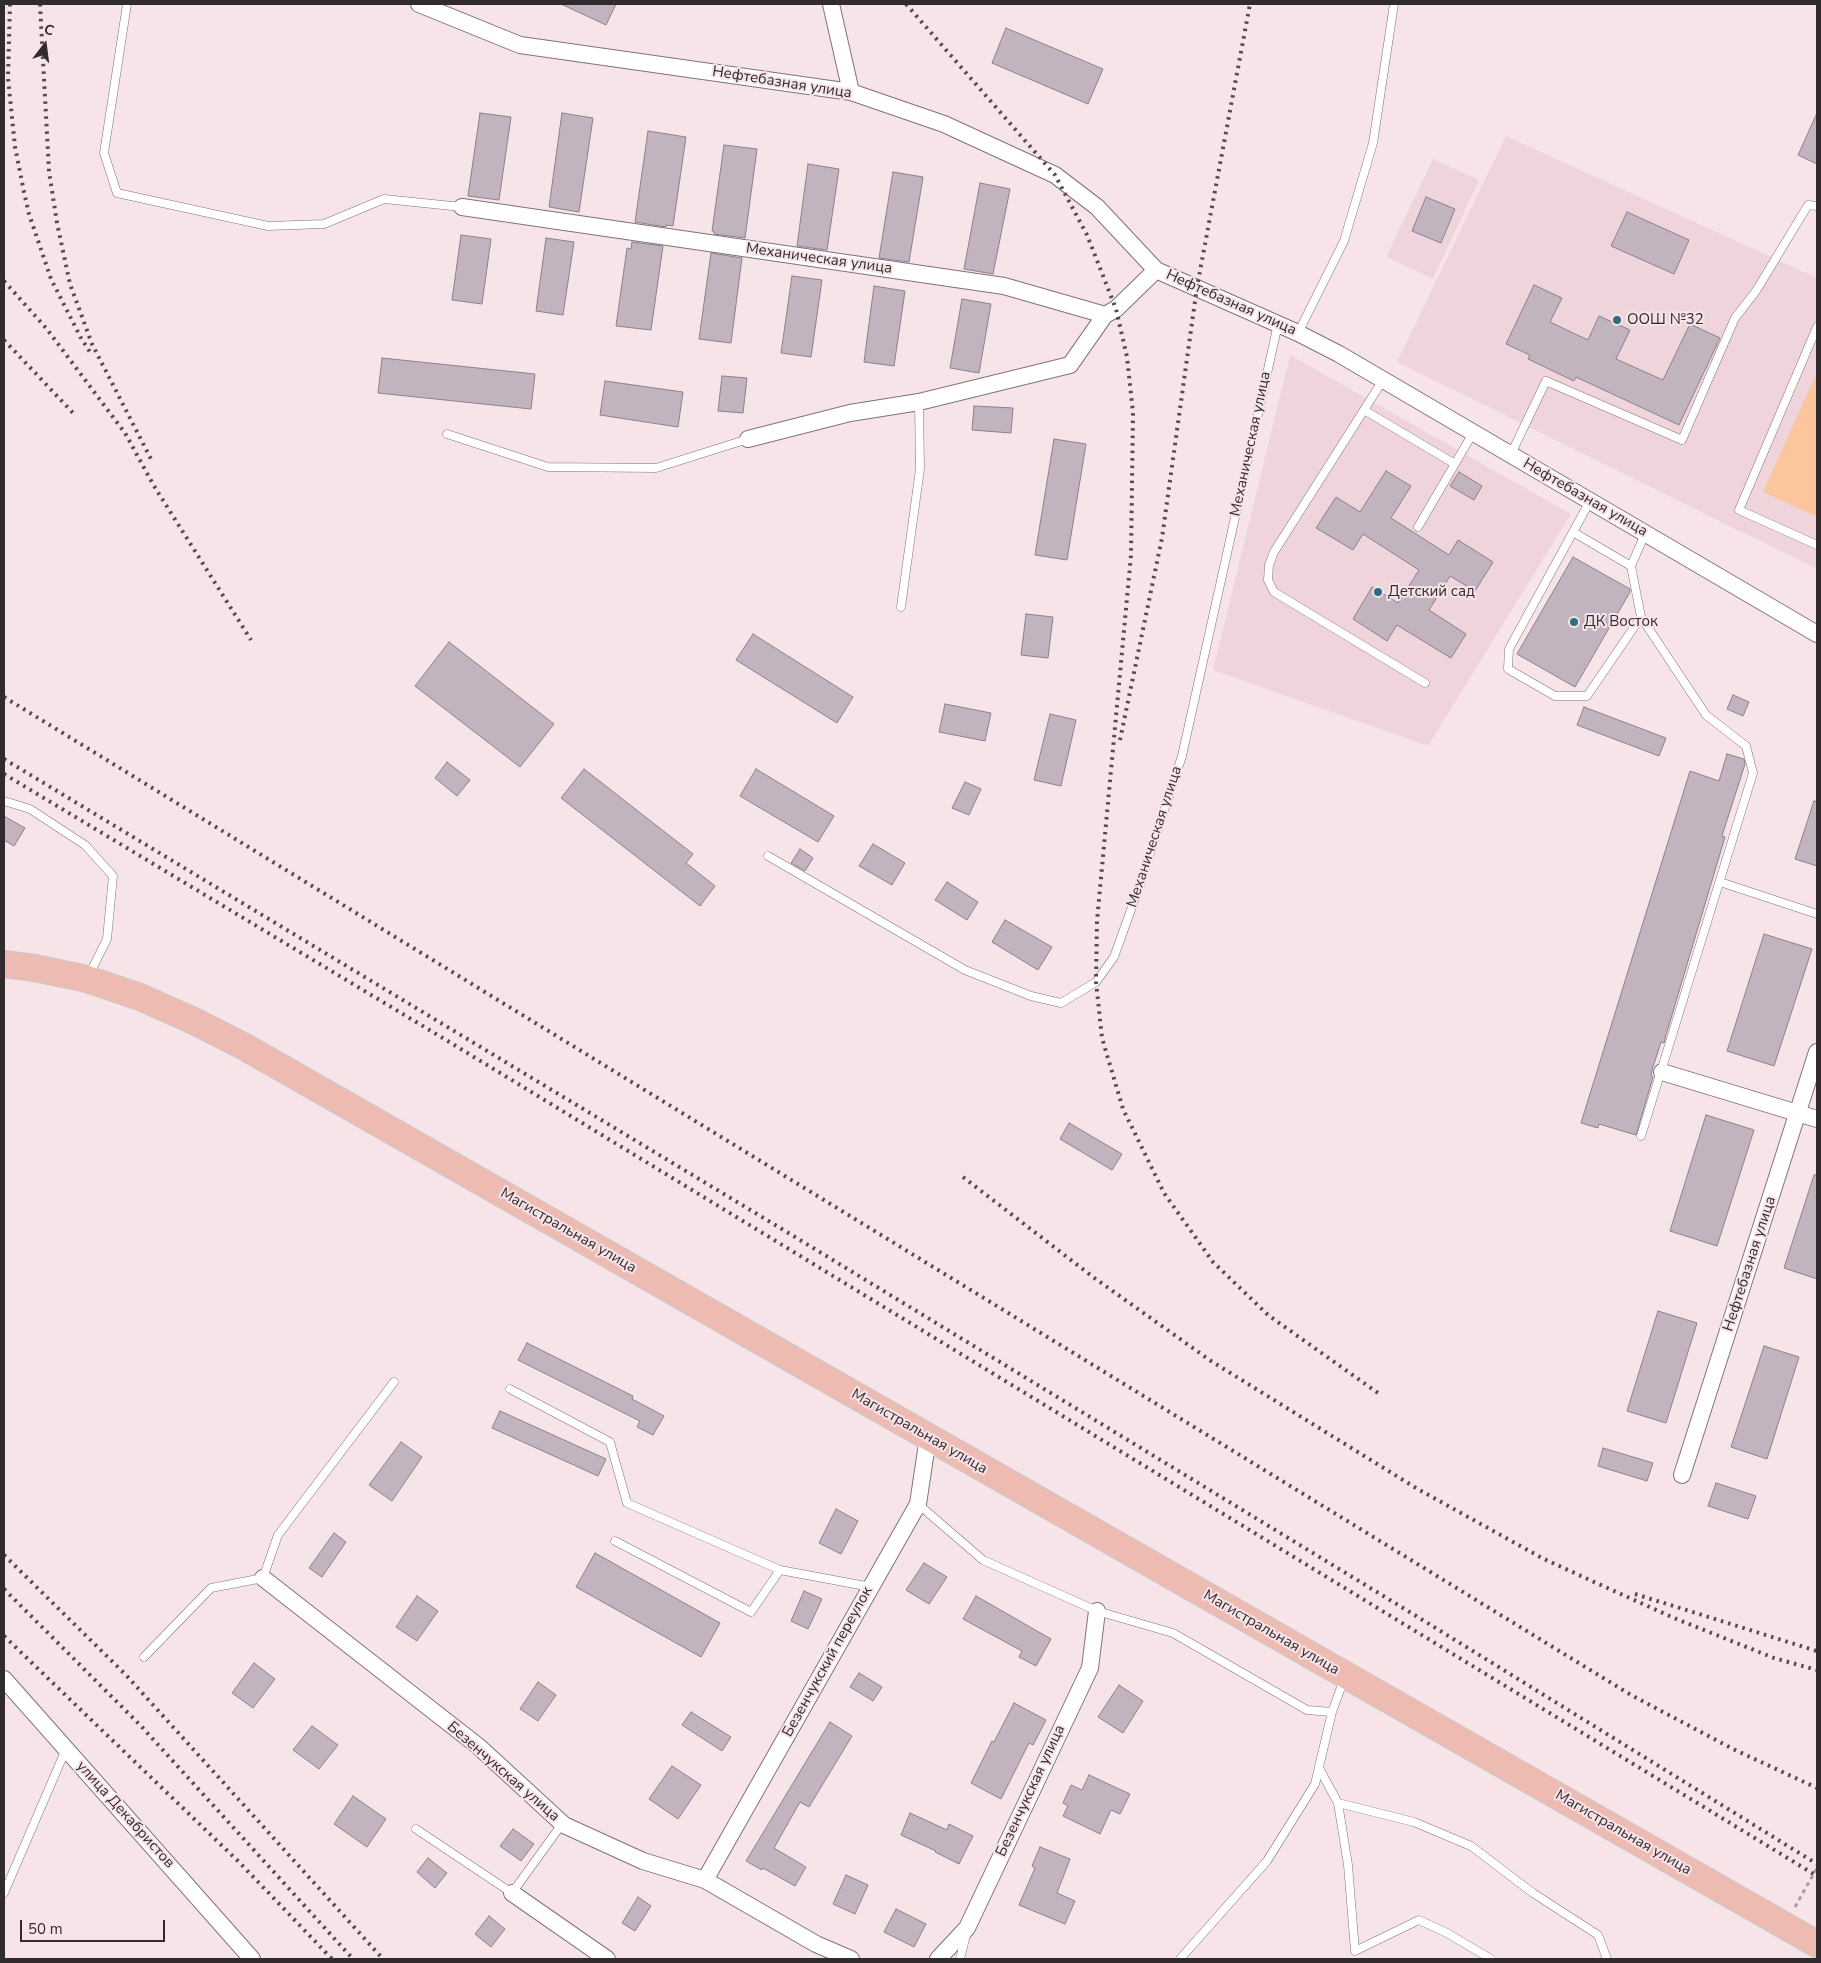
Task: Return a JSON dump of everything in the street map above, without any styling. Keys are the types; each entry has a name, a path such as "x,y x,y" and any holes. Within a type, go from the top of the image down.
{"main road":[{"name":"Магистральная улица","path":"4,964 35,968 87,979 149,1001 245,1046 1817,1944"}],"street":[{"name":"Нефтебазная улица","path":"419,4 520,45 851,92 944,124 1055,176 1097,207 1156,270 1298,333 1383,380 1817,634"},
{"path":"831,4 851,92"},
{"name":"Механическая улица","path":"462,207 1004,286 1105,315"},
{"path":"748,439 850,413 919,402 1070,365 1105,315 1116,309 1156,270"},
{"name":"Нефтебазная улица","path":"1682,1475 1817,1052"},
{"path":"1662,1072 1817,1119"},
{"name":"Безенчукский переулок","path":"705,1880 918,1504 928,1437"},
{"name":"Безенчукская улица","path":"263,1578 478,1746 562,1824 643,1861 705,1880 816,1944 851,1959"},
{"name":"Безенчукская улица","path":"938,1959 967,1928 1090,1668 1097,1611"},
{"name":"улица Декабристов","path":"4,1679 246,1957"},
{"path":"512,1893 607,1959"}],"lane":[{"path":"127,4 104,153 117,193 268,226 324,224 384,199 462,207"},
{"path":"1298,333 1344,242 1373,143 1394,4"},
{"path":"1510,454 1546,381 1682,440 1735,318 1756,291 1808,205 1817,206"},
{"name":"Механическая улица","path":"768,856 965,970 1031,996 1061,1003 1096,982 1114,957 1182,756 1278,324"},
{"path":"1817,328 1739,510 1817,545"},
{"path":"1383,380 1274,552 1269,565 1268,580 1274,592 1425,683"},
{"path":"901,607 920,468 919,402"},
{"path":"1364,410 1455,464"},
{"path":"1418,526 1473,433"},
{"path":"447,434 548,467 656,468 748,439"},
{"path":"1590,501 1509,649 1508,669 1555,696 1587,696 1641,617"},
{"path":"1573,532 1631,566"},
{"path":"1641,1136 1754,773 1746,746 1706,716 1641,617 1631,566 1645,534"},
{"path":"4,801 30,809 86,844 114,876 108,939 87,979"},
{"path":"1720,882 1817,914"},
{"path":"144,1656 211,1588 263,1578 278,1535 394,1382"},
{"path":"510,1389 610,1442 627,1504 780,1570 870,1587"},
{"path":"918,1504 984,1560 1097,1611 1172,1633 1307,1710 1332,1712"},
{"path":"615,1541 751,1612 780,1570"},
{"path":"1180,1959 1267,1862 1315,1784 1332,1712 1345,1675"},
{"path":"4,1893 66,1749"},
{"path":"1319,1768 1338,1803 1348,1865 1355,1951 1418,1920 1447,1933 1491,1959"},
{"path":"1338,1803 1414,1822 1471,1846 1533,1893 1598,1935 1607,1959"},
{"path":"416,1830 512,1893 562,1824"},
{"path":"960,1959 967,1928"}],"path":[{"path":"1784,1925 1817,1868"}],"shaded area":[{"name":"ООШ №32","path":"1506,136 1817,278 1817,569 1397,362"},
{"path":"1433,159 1479,180 1433,279 1386,257"},
{"name":"Детский сад","path":"1290,355 1571,514 1428,746 1213,670"},
{"path":"1817,372 1817,517 1763,492"}],"building":[{"path":"561,4 616,4 606,25"},
{"path":"1006,28 1103,69 1088,104 992,63"},
{"path":"480,113 511,117 499,200 468,196"},
{"path":"562,113 593,118 579,212 549,207"},
{"path":"1817,113 1817,164 1798,155"},
{"path":"648,131 686,137 673,226 666,225 666,227 635,222"},
{"path":"724,145 757,149 745,238 714,234 714,231 712,231"},
{"path":"808,164 839,169 827,250 797,246"},
{"path":"893,172 923,177 909,262 879,258"},
{"path":"980,183 1010,189 993,274 964,269"},
{"path":"1426,197 1455,209 1441,243 1412,231"},
{"path":"1627,212 1689,240 1674,274 1611,246"},
{"path":"461,235 491,239 482,304 452,300"},
{"path":"546,238 574,242 563,315 536,311"},
{"path":"632,242 663,246 651,330 616,326 627,248 631,249"},
{"path":"711,253 742,258 731,343 699,339"},
{"path":"792,276 822,280 811,357 781,353"},
{"path":"1534,285 1562,298 1550,322 1588,340 1599,316 1630,330 1616,359 1663,380 1690,324 1720,338 1679,425 1576,377 1574,381 1528,359 1530,355 1506,344"},
{"path":"874,286 905,291 894,366 864,362"},
{"path":"962,299 991,304 979,373 950,368"},
{"path":"382,358 535,374 531,409 378,393"},
{"path":"722,376 747,378 743,413 718,411"},
{"path":"605,381 683,392 678,427 600,415"},
{"path":"974,406 1013,408 1011,433 972,430"},
{"path":"1054,439 1086,444 1067,560 1035,555"},
{"path":"1386,471 1411,486 1391,518 1449,555 1458,540 1493,562 1475,591 1450,576 1429,610 1466,634 1451,658 1397,625 1387,641 1353,619 1372,587 1398,603 1419,570 1363,534 1353,550 1316,528 1336,497 1360,512"},
{"path":"1459,472 1482,486 1474,500 1450,486"},
{"name":"ДК Восток","path":"1573,557 1630,589 1575,687 1517,654"},
{"path":"1026,614 1053,617 1048,658 1021,655"},
{"path":"753,634 853,697 837,723 736,660"},
{"path":"449,642 554,724 520,767 415,686"},
{"path":"1733,695 1749,702 1743,716 1727,709"},
{"path":"945,704 991,713 985,741 939,732"},
{"path":"1584,707 1666,738 1659,756 1577,725"},
{"path":"1050,714 1076,720 1061,786 1034,780"},
{"path":"1727,754 1744,759 1745,764 1722,836 1725,837 1664,1043 1661,1042 1652,1070 1651,1076 1653,1077 1636,1135 1599,1124 1598,1128 1581,1123 1690,771 1719,781"},
{"path":"447,762 470,780 457,796 435,778"},
{"path":"584,769 693,854 686,863 715,886 700,906 561,798"},
{"path":"756,769 834,816 818,842 740,796"},
{"path":"965,782 981,789 969,815 952,808"},
{"path":"1814,801 1817,802 1817,866 1795,859"},
{"path":"4,816 25,828 14,846 4,840"},
{"path":"873,844 905,863 892,885 859,866"},
{"path":"800,849 813,858 805,871 791,863"},
{"path":"947,882 978,902 967,920 935,900"},
{"path":"1005,920 1052,947 1038,970 992,942"},
{"path":"1764,934 1812,949 1774,1066 1727,1051"},
{"path":"1706,1115 1754,1130 1717,1246 1670,1231"},
{"path":"1069,1123 1122,1154 1112,1170 1060,1139"},
{"path":"1814,1175 1817,1175 1817,1279 1784,1268"},
{"path":"1658,1311 1697,1323 1666,1423 1627,1411"},
{"path":"527,1343 633,1396 632,1399 664,1416 653,1435 637,1427 640,1421 518,1360"},
{"path":"1764,1346 1799,1357 1767,1459 1731,1447"},
{"path":"500,1411 606,1459 598,1476 492,1428"},
{"path":"401,1442 422,1457 392,1501 369,1485"},
{"path":"1603,1448 1653,1463 1647,1481 1598,1466"},
{"path":"1716,1483 1756,1496 1748,1519 1708,1506"},
{"path":"836,1509 858,1521 841,1554 819,1543"},
{"path":"334,1533 346,1542 322,1577 309,1568"},
{"path":"595,1553 720,1623 701,1657 576,1587"},
{"path":"924,1563 947,1577 929,1604 906,1590"},
{"path":"804,1591 822,1599 808,1629 791,1621"},
{"path":"417,1596 438,1611 417,1641 396,1627"},
{"path":"976,1596 1051,1639 1036,1666 1019,1657 1022,1651 963,1619"},
{"path":"254,1663 275,1679 253,1708 232,1693"},
{"path":"859,1673 882,1687 873,1701 850,1687"},
{"path":"538,1682 556,1695 538,1721 520,1709"},
{"path":"1119,1685 1143,1701 1123,1733 1098,1717"},
{"path":"1014,1703 1046,1720 1033,1745 1029,1743 1001,1799 971,1783"},
{"path":"691,1712 731,1737 722,1751 682,1725"},
{"path":"830,1722 852,1736 809,1807 800,1802 774,1848 806,1867 795,1886 746,1861"},
{"path":"312,1726 338,1745 319,1769 293,1750"},
{"path":"672,1766 701,1785 678,1819 649,1799"},
{"path":"1089,1775 1130,1794 1120,1814 1111,1810 1100,1834 1063,1816 1068,1806 1063,1803 1071,1785 1082,1790"},
{"path":"353,1796 386,1819 367,1847 334,1824"},
{"path":"910,1813 947,1830 949,1824 973,1836 959,1864 901,1835"},
{"path":"513,1829 534,1844 521,1861 500,1846"},
{"path":"1040,1847 1070,1859 1057,1893 1075,1901 1065,1924 1019,1905 1035,1868 1032,1866"},
{"path":"428,1858 447,1873 435,1888 417,1872"},
{"path":"846,1875 868,1885 855,1914 833,1904"},
{"path":"638,1897 651,1906 635,1931 622,1923"},
{"path":"896,1909 926,1924 914,1947 884,1932"},
{"path":"489,1916 505,1929 491,1947 475,1934"}],"railway":[{"path":"10,4 8,78 15,147 29,214 51,279 90,352"},
{"path":"40,4 49,171 57,223 70,284 92,344 152,461"},
{"path":"906,4 1055,175 1087,235 1116,309 1127,357 1133,413 1131,555 1097,921 1096,982 1102,1038 1123,1109 1164,1193 1213,1262 1268,1315 1378,1393"},
{"path":"1120,740 1162,538 1197,287 1250,4"},
{"path":"4,281 46,328 125,433 154,486 251,640"},
{"path":"4,340 75,415"},
{"path":"4,697 1631,1695 1733,1749 1817,1788"},
{"path":"4,759 805,1243 1426,1622 1817,1864"},
{"path":"4,774 451,1043 1817,1876"},
{"path":"963,1177 1093,1277 1211,1361 1416,1488 1542,1558 1592,1581 1674,1618 1774,1658 1817,1670"},
{"path":"4,1555 126,1675 383,1959"},
{"path":"4,1589 141,1726 353,1959"},
{"path":"1635,1594 1817,1651"},
{"path":"4,1636 239,1862 332,1959"}],"place":[{"name":"ООШ №32","path":"1617,320"},
{"name":"Детский сад","path":"1378,592"},
{"name":"ДК Восток","path":"1574,622"}]}
